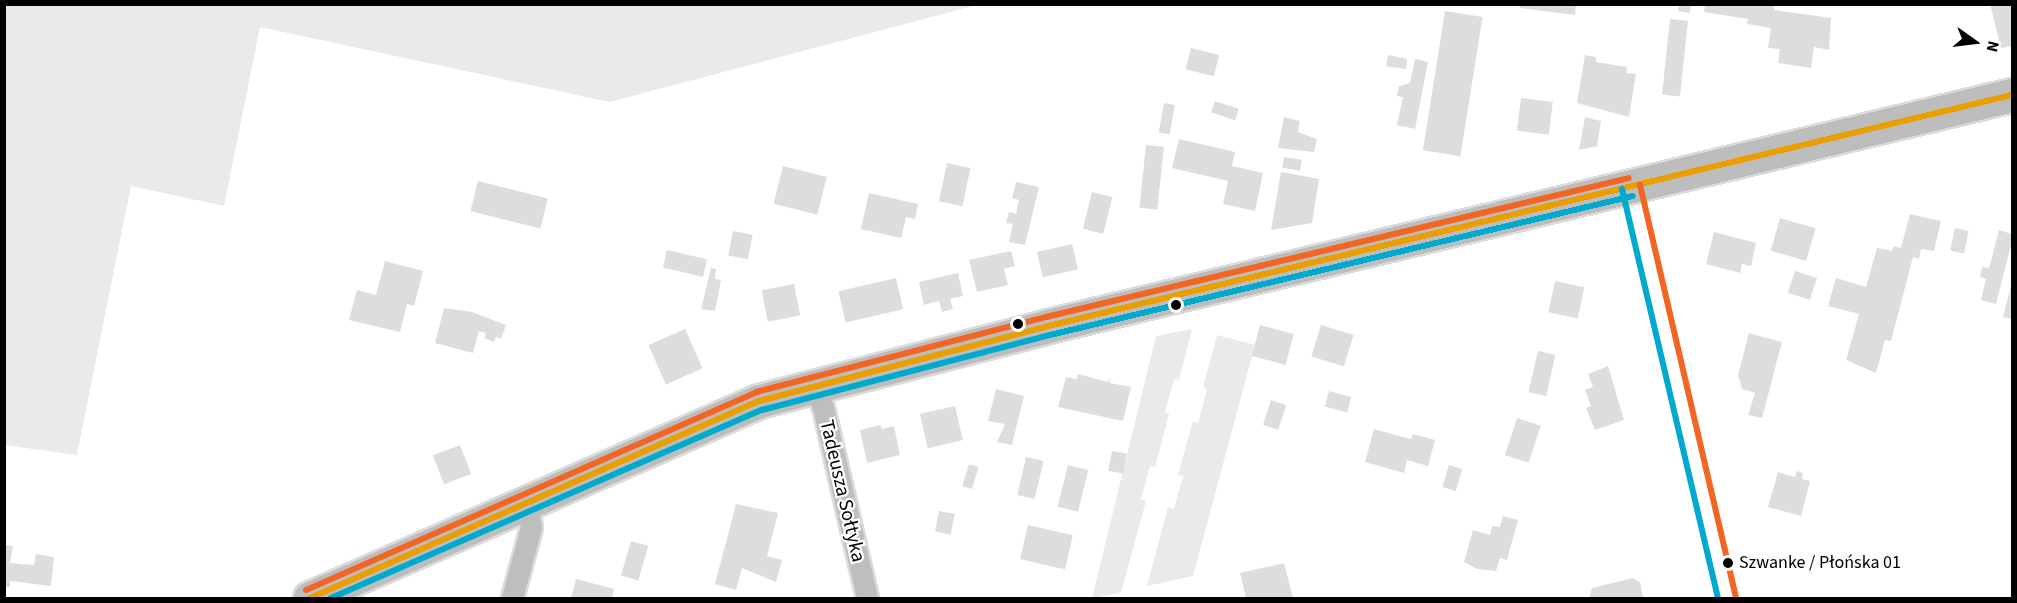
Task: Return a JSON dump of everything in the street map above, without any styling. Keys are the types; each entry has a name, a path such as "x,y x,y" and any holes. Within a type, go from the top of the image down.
{"main road":[{"path":"310,598 700,424 814,384 2013,95"}],"street":[{"name":"Tadeusza Sołtyka","path":"814,384 823,407 867,598"},
{"path":"512,598 531,527 526,501"}],"shaded area":[{"path":"5,4 977,5 610,102 260,27 224,206 131,186 77,455 5,445"},
{"path":"1192,329 1179,380 1174,379 1165,412 1169,414 1155,467 1150,466 1141,499 1146,501 1121,593 1092,598 1156,336"},
{"path":"1217,335 1255,345 1193,576 1147,586 1168,507 1174,509 1183,476 1178,475 1193,421 1198,423 1207,390 1203,387"}],"building":[{"path":"1521,4 1576,4 1575,15 1520,8"},
{"path":"1679,4 1691,4 1690,13 1678,11"},
{"path":"1705,4 1774,4 1774,10 1831,18 1829,50 1814,47 1811,68 1778,63 1780,49 1768,48 1771,28 1747,24 1748,19 1704,12"},
{"path":"1990,4 2011,4 2012,46 2001,48"},
{"path":"1445,11 1483,17 1460,156 1423,150"},
{"path":"1670,19 1688,21 1680,96 1662,95"},
{"path":"1191,48 1219,55 1214,76 1186,69"},
{"path":"1388,55 1407,59 1406,69 1386,66"},
{"path":"1585,55 1596,57 1596,62 1627,67 1626,73 1636,74 1629,117 1577,103"},
{"path":"1415,59 1428,62 1415,129 1397,125 1403,97 1397,96 1399,86 1410,83"},
{"path":"1521,98 1553,102 1549,135 1517,131"},
{"path":"1215,101 1239,109 1235,120 1211,112"},
{"path":"1164,103 1175,105 1170,134 1159,133"},
{"path":"1284,117 1300,121 1298,132 1317,139 1314,152 1278,148"},
{"path":"1585,117 1601,121 1597,146 1579,150"},
{"path":"1179,139 1235,152 1232,166 1263,173 1255,211 1223,204 1228,181 1172,168"},
{"path":"1146,145 1164,147 1157,210 1139,208"},
{"path":"1284,157 1302,160 1300,171 1282,168"},
{"path":"947,163 970,168 962,206 939,201"},
{"path":"783,166 827,177 817,215 774,204"},
{"path":"1281,172 1319,179 1312,223 1271,230"},
{"path":"478,181 548,198 540,228 471,211"},
{"path":"1016,182 1039,187 1025,245 1009,242 1013,224 1006,223 1009,212 1016,214 1019,200 1012,198"},
{"path":"1092,192 1112,197 1103,234 1083,229"},
{"path":"869,193 918,204 915,219 906,217 901,238 861,229"},
{"path":"1910,214 1941,221 1934,251 1921,249 1919,259 1913,257 1891,341 1885,340 1876,373 1846,360 1859,314 1828,306 1836,278 1866,287 1877,248 1892,251 1894,246 1901,248"},
{"path":"1780,218 1816,228 1806,261 1771,251"},
{"path":"1955,228 1969,231 1964,253 1950,250"},
{"path":"1999,230 2012,234 2012,241 1996,304 1981,300 1986,279 1980,277 1982,267 1989,268"},
{"path":"733,231 753,235 748,259 728,256"},
{"path":"1714,232 1756,243 1751,266 1742,264 1740,273 1706,264"},
{"path":"1072,244 1078,269 1043,277 1037,252"},
{"path":"667,250 707,259 703,277 663,268"},
{"path":"1011,251 1015,266 1004,269 1008,285 977,292 969,260"},
{"path":"385,261 423,271 414,306 407,304 400,332 349,320 357,290 376,295"},
{"path":"711,268 716,269 715,279 721,280 715,311 701,309"},
{"path":"1795,271 1817,278 1810,300 1788,293"},
{"path":"958,273 963,296 950,299 953,309 942,312 939,301 924,305 919,282"},
{"path":"896,278 903,309 846,322 839,291"},
{"path":"1555,281 1584,287 1578,319 1548,312"},
{"path":"2012,282 2012,319 2003,317"},
{"path":"794,284 800,315 768,322 762,290"},
{"path":"444,308 472,312 506,325 501,339 496,337 494,342 484,338 486,333 479,331 473,353 435,343"},
{"path":"1260,325 1294,334 1286,365 1252,356"},
{"path":"1321,325 1354,335 1344,366 1311,357"},
{"path":"685,329 702,368 666,385 648,345"},
{"path":"1749,333 1782,342 1762,418 1748,415 1755,393 1742,389 1738,375"},
{"path":"1538,351 1556,355 1546,396 1529,392"},
{"path":"1608,366 1624,420 1595,430 1586,408 1591,406 1585,390 1593,387 1588,374"},
{"path":"1078,374 1108,382 1109,378 1110,383 1131,387 1123,421 1058,407 1066,377 1077,379"},
{"path":"996,389 1024,396 1012,445 997,442 1005,424 988,421"},
{"path":"1329,391 1351,397 1347,412 1325,406"},
{"path":"1271,400 1286,405 1278,430 1263,425"},
{"path":"955,406 963,440 928,448 920,414"},
{"path":"1517,418 1541,426 1529,463 1505,455"},
{"path":"880,425 882,429 894,426 900,455 867,463 860,430"},
{"path":"1374,429 1411,439 1413,434 1435,440 1428,466 1407,460 1404,473 1365,462"},
{"path":"460,445 471,474 444,484 433,455"},
{"path":"1112,451 1127,454 1123,473 1108,471"},
{"path":"1026,457 1044,461 1035,499 1017,495"},
{"path":"969,464 979,467 972,489 962,486"},
{"path":"1068,465 1088,470 1078,512 1058,507"},
{"path":"1449,465 1462,469 1456,491 1442,487"},
{"path":"1797,471 1803,473 1802,479 1810,481 1801,516 1768,507 1778,472 1795,477"},
{"path":"736,504 778,513 767,556 782,560 776,582 742,568 736,590 715,584"},
{"path":"939,511 955,514 951,535 935,532"},
{"path":"1503,516 1518,520 1507,560 1500,558 1496,571 1477,569 1464,562 1473,530 1490,535 1492,526 1500,527"},
{"path":"1028,525 1073,535 1065,569 1020,559"},
{"path":"631,541 648,546 638,581 621,576"},
{"path":"5,545 13,546 10,563 34,565 36,554 54,557 51,586 10,581 10,587 5,587"},
{"path":"1284,563 1293,598 1246,598 1240,573"},
{"path":"1633,578 1640,582 1643,598 1589,598 1592,588"},
{"path":"576,579 614,589 612,598 571,598"}],"transit line":[{"path":"310,598 759,401 1048,326 2012,95"},
{"path":"306,590 756,392 1046,317 1629,178"},
{"path":"1640,185 1736,596"},
{"path":"1622,189 1718,598"},
{"path":"331,598 762,410 1050,335 1633,196"}],"place":[{"name":"Szwanke / Płońska 01","path":"1728,563"}]}
